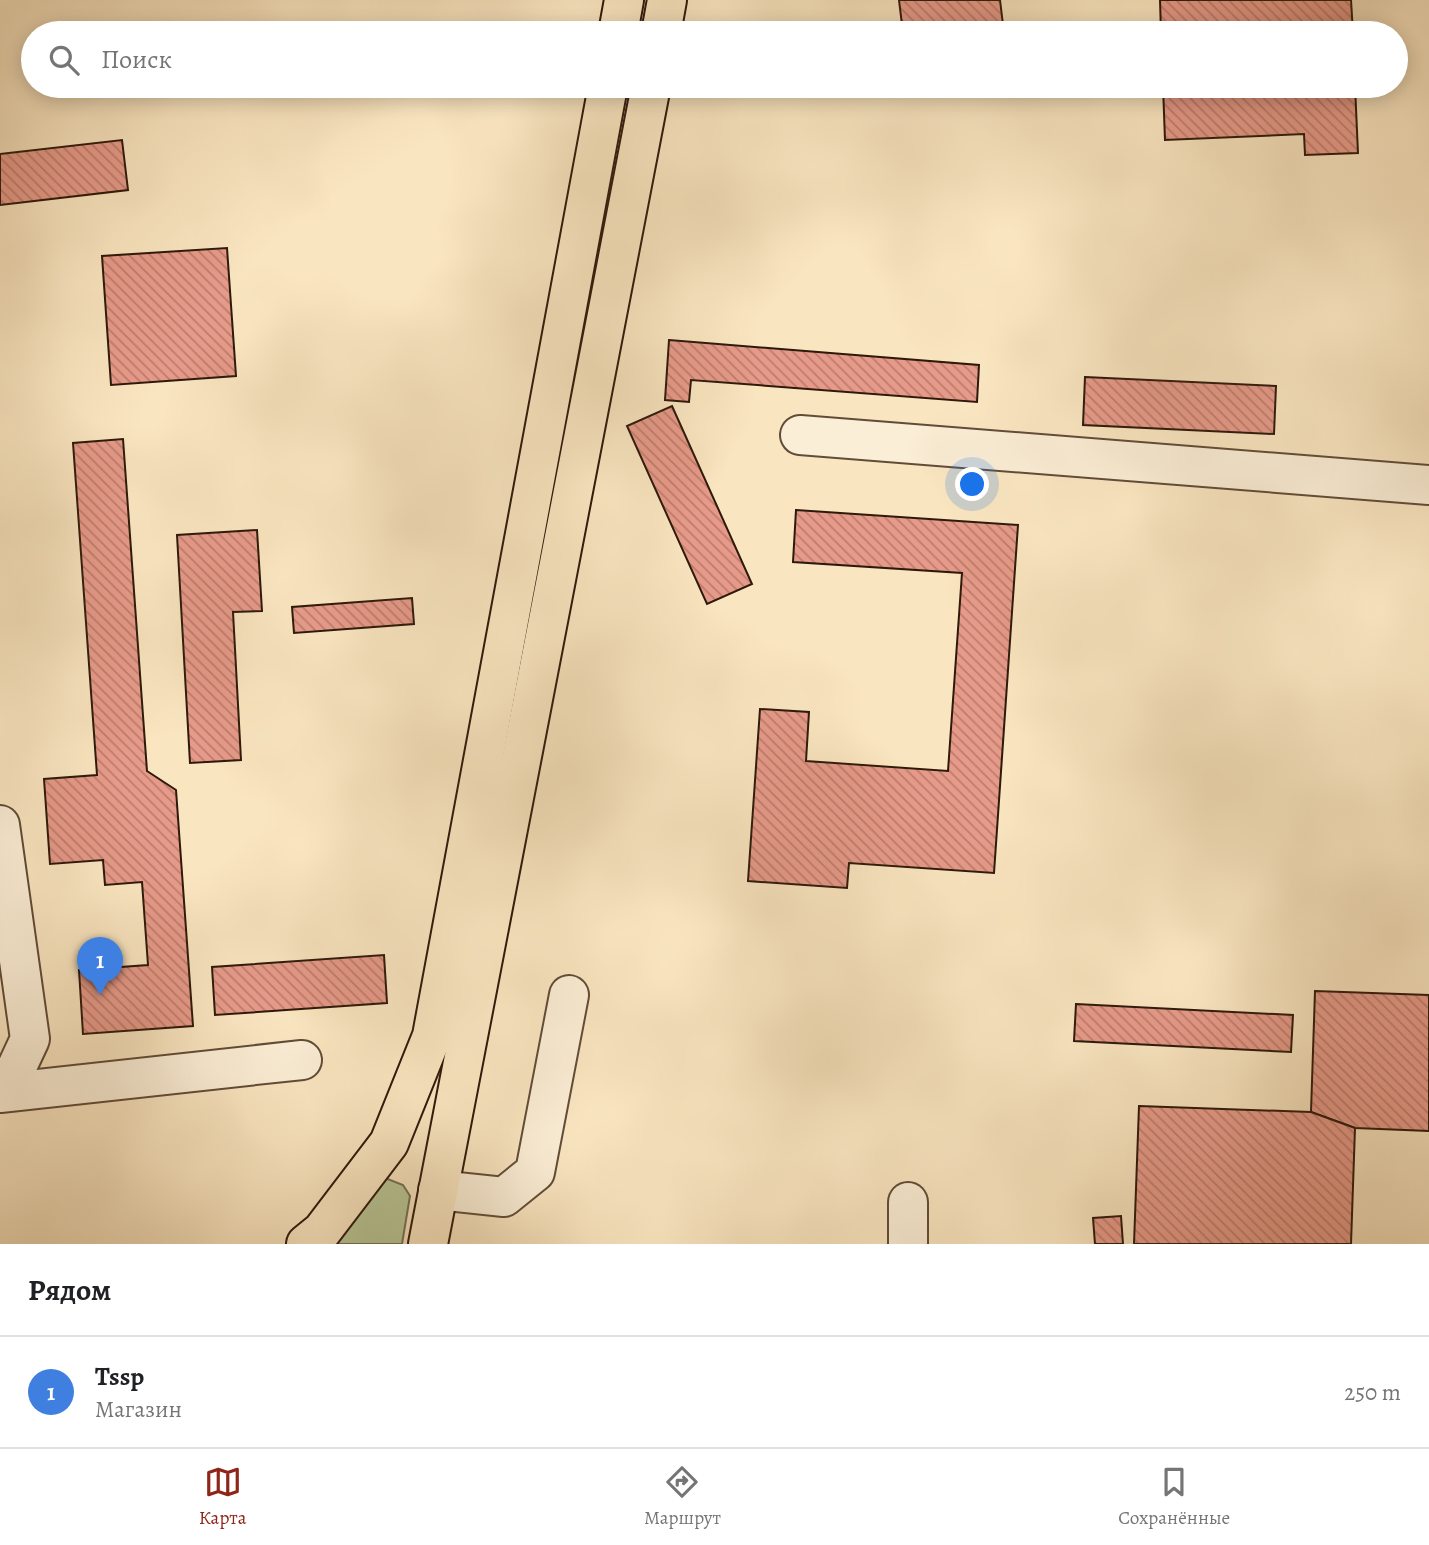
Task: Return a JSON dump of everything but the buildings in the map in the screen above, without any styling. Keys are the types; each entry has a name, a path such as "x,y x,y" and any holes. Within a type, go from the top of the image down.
{"main road":[{"path":"620,21 624,0"},
{"path":"663,21 667,0"},
{"path":"306,1244 322,1231 389,1143 432,1037 606,98"},
{"path":"428,1244 649,98"}],"lane":[{"path":"800,435 1429,485"},
{"path":"0,825 30,1038 16,1069 0,1084"},
{"path":"438,1190 504,1197 535,1172 569,995"},
{"path":"0,1093 302,1060"},
{"path":"908,1202 908,1244"}],"green space":[{"path":"380,1176 403,1185 410,1196 402,1244 319,1244"}],"place":[{"name":"Tssp","path":"100,995"}]}
